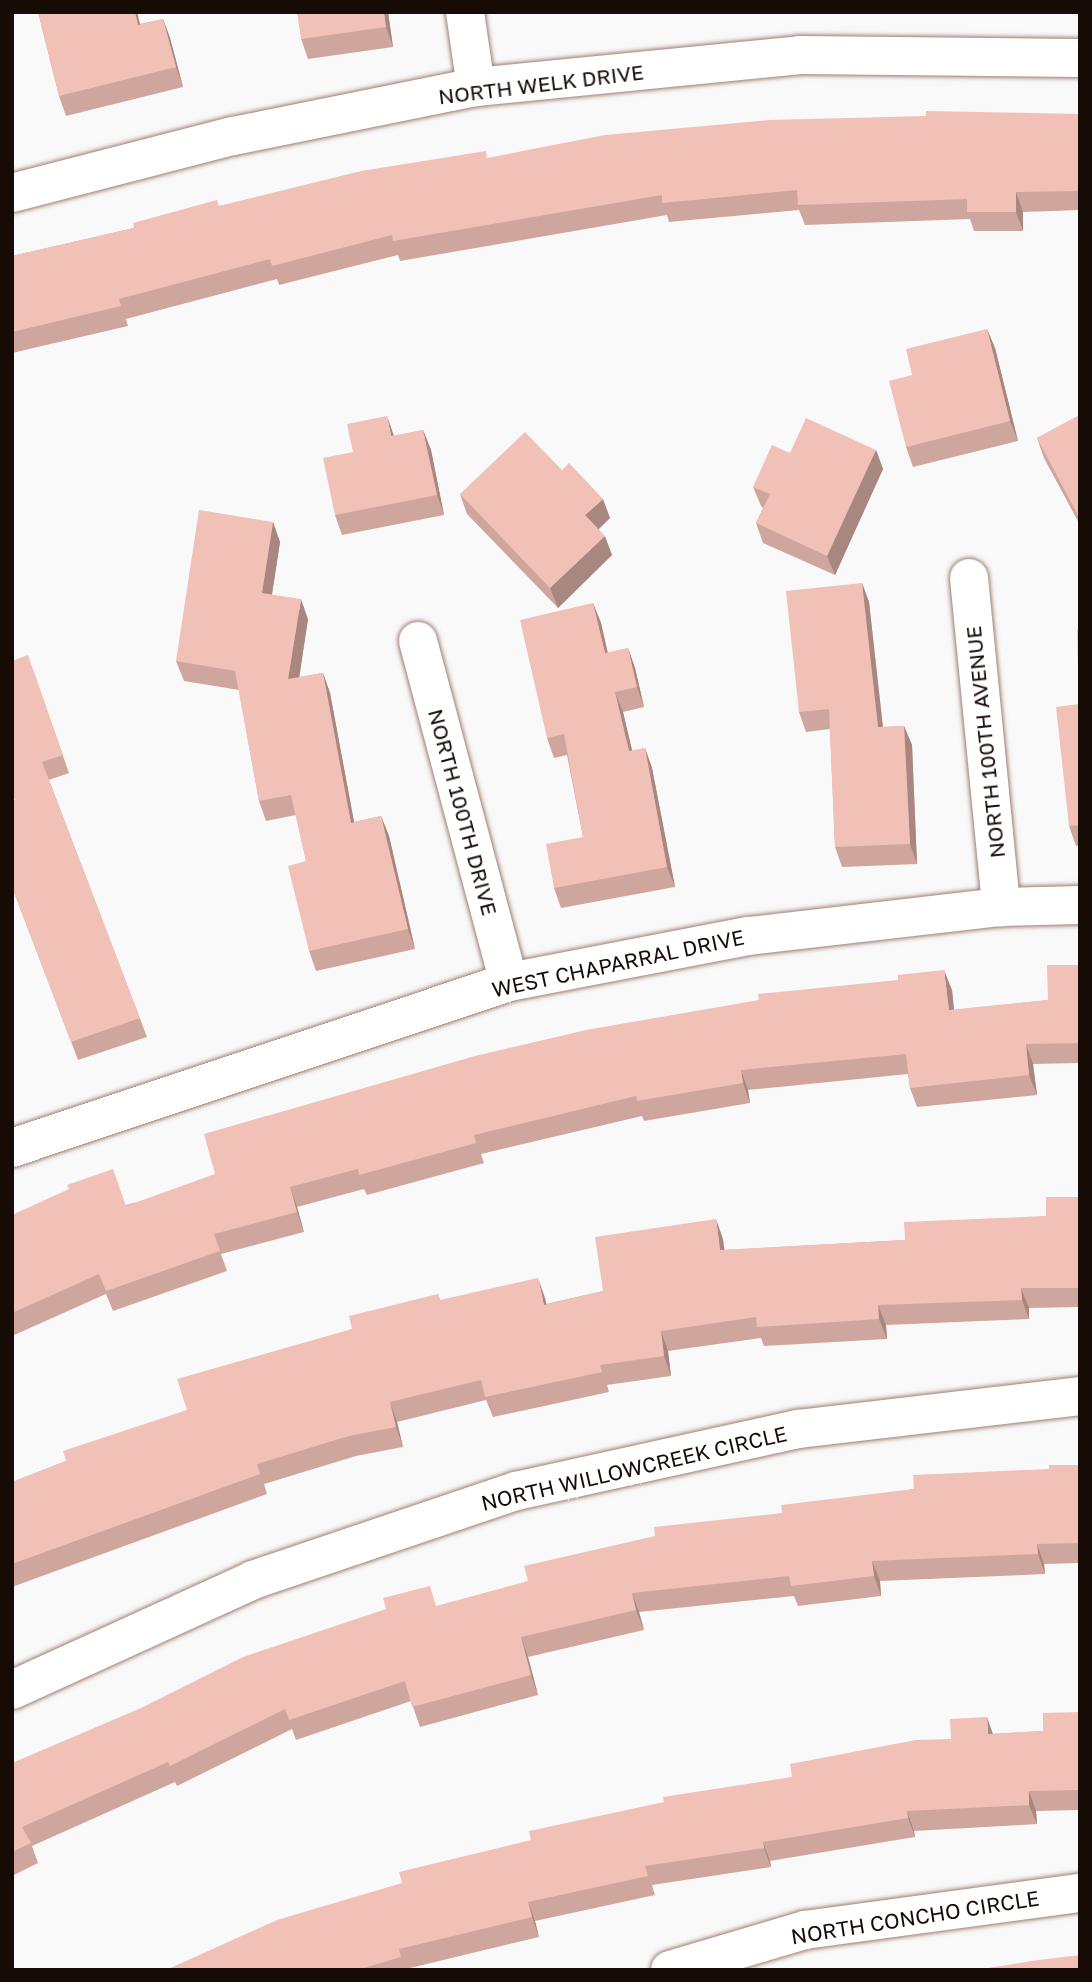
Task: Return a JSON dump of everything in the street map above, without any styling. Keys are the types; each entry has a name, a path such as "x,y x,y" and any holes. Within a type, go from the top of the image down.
{"street":[{"path":"465,12 476,87"},
{"name":"NORTH WELK DRIVE","path":"13,190 233,136 476,87 800,55 1080,58"},
{"name":"NORTH 100TH AVENUE","path":"969,578 1001,907"},
{"name":"NORTH 100TH DRIVE","path":"418,641 509,982"},
{"name":"WEST CHAPARRAL DRIVE","path":"15,1137 509,982 749,936 1001,907 1080,905"},
{"name":"NORTH WILLOWCREEK CIRCLE","path":"12,1690 253,1580 516,1491 799,1429 1080,1396"},
{"name":"NORTH CONCHO CIRCLE","path":"670,1970 805,1930 1080,1893"}],"building":[{"path":"38,12 135,12 138,25 163,19 176,67 59,96"},
{"path":"297,12 384,12 386,27 301,39"},
{"path":"926,111 1080,114 1080,191 1016,192 1016,212 967,212 967,199 798,205 797,190 662,203 662,195 393,241 392,235 272,266 270,259 119,299 121,306 12,332 12,256 134,228 133,223 217,200 219,206 361,171 486,151 487,158 605,135 770,120 926,116"},
{"path":"987,329 1010,421 906,447 889,381 912,375 906,349"},
{"path":"1080,415 1080,519 1037,438"},
{"path":"387,416 391,436 423,430 437,495 335,515 323,458 353,452 347,424"},
{"path":"806,418 876,450 827,556 756,523 770,494 753,487 772,445 790,453"},
{"path":"525,432 562,470 569,463 603,499 585,515 605,536 550,588 460,494"},
{"path":"199,510 273,522 262,593 301,599 288,679 323,673 351,823 381,816 408,929 309,951 288,866 306,861 291,795 259,801 235,671 176,661"},
{"path":"862,583 878,727 904,726 910,844 835,847 829,709 799,712 786,591"},
{"path":"593,603 605,653 628,648 637,687 615,692 629,751 645,748 667,867 554,888 546,844 583,837 564,734 547,738 520,620"},
{"path":"1077,630 1080,630 1080,825 1069,826 1056,707 1079,704"},
{"path":"28,655 63,755 42,762 140,1018 71,1042 12,887 12,801 15,800 12,792 12,661"},
{"path":"1047,965 1080,965 1080,1043 1026,1044 1029,1075 910,1088 906,1054 741,1070 743,1083 637,1101 636,1096 474,1135 476,1143 359,1175 358,1169 290,1187 297,1212 214,1234 220,1251 106,1291 99,1274 12,1313 12,1215 69,1189 67,1185 113,1169 126,1206 215,1174 204,1134 475,1056 586,1030 759,1000 758,994 898,980 898,975 944,970 949,1010 1048,1000"},
{"path":"1046,1197 1080,1197 1080,1288 1021,1288 1022,1300 878,1305 879,1319 757,1327 756,1317 661,1331 664,1356 600,1365 602,1372 485,1397 481,1380 390,1402 396,1427 349,1436 257,1464 260,1474 12,1564 12,1482 66,1461 63,1451 187,1410 177,1379 352,1329 349,1316 438,1294 440,1300 538,1278 544,1305 603,1291 595,1237 716,1219 720,1250 905,1240 904,1222 1046,1216"},
{"path":"1049,1465 1080,1465 1080,1543 1037,1544 1038,1554 872,1561 874,1576 791,1586 789,1576 632,1593 636,1610 521,1637 531,1675 412,1707 405,1681 289,1720 285,1709 170,1766 168,1762 22,1827 31,1843 12,1852 12,1763 141,1708 243,1657 386,1609 383,1598 430,1586 436,1606 528,1581 524,1566 655,1536 654,1527 782,1513 781,1505 914,1489 913,1475 1049,1469"},
{"path":"1080,1712 1080,1790 1029,1791 1029,1805 907,1811 908,1818 763,1842 764,1848 645,1866 648,1876 528,1902 532,1917 399,1949 401,1957 357,1970 166,1970 277,1920 402,1883 399,1872 531,1840 529,1831 664,1802 663,1797 792,1777 790,1764 916,1740 951,1739 950,1719 987,1717 988,1734 1043,1731 1043,1713"},
{"path":"1080,1955 1080,1970 976,1970 1031,1961"}]}
